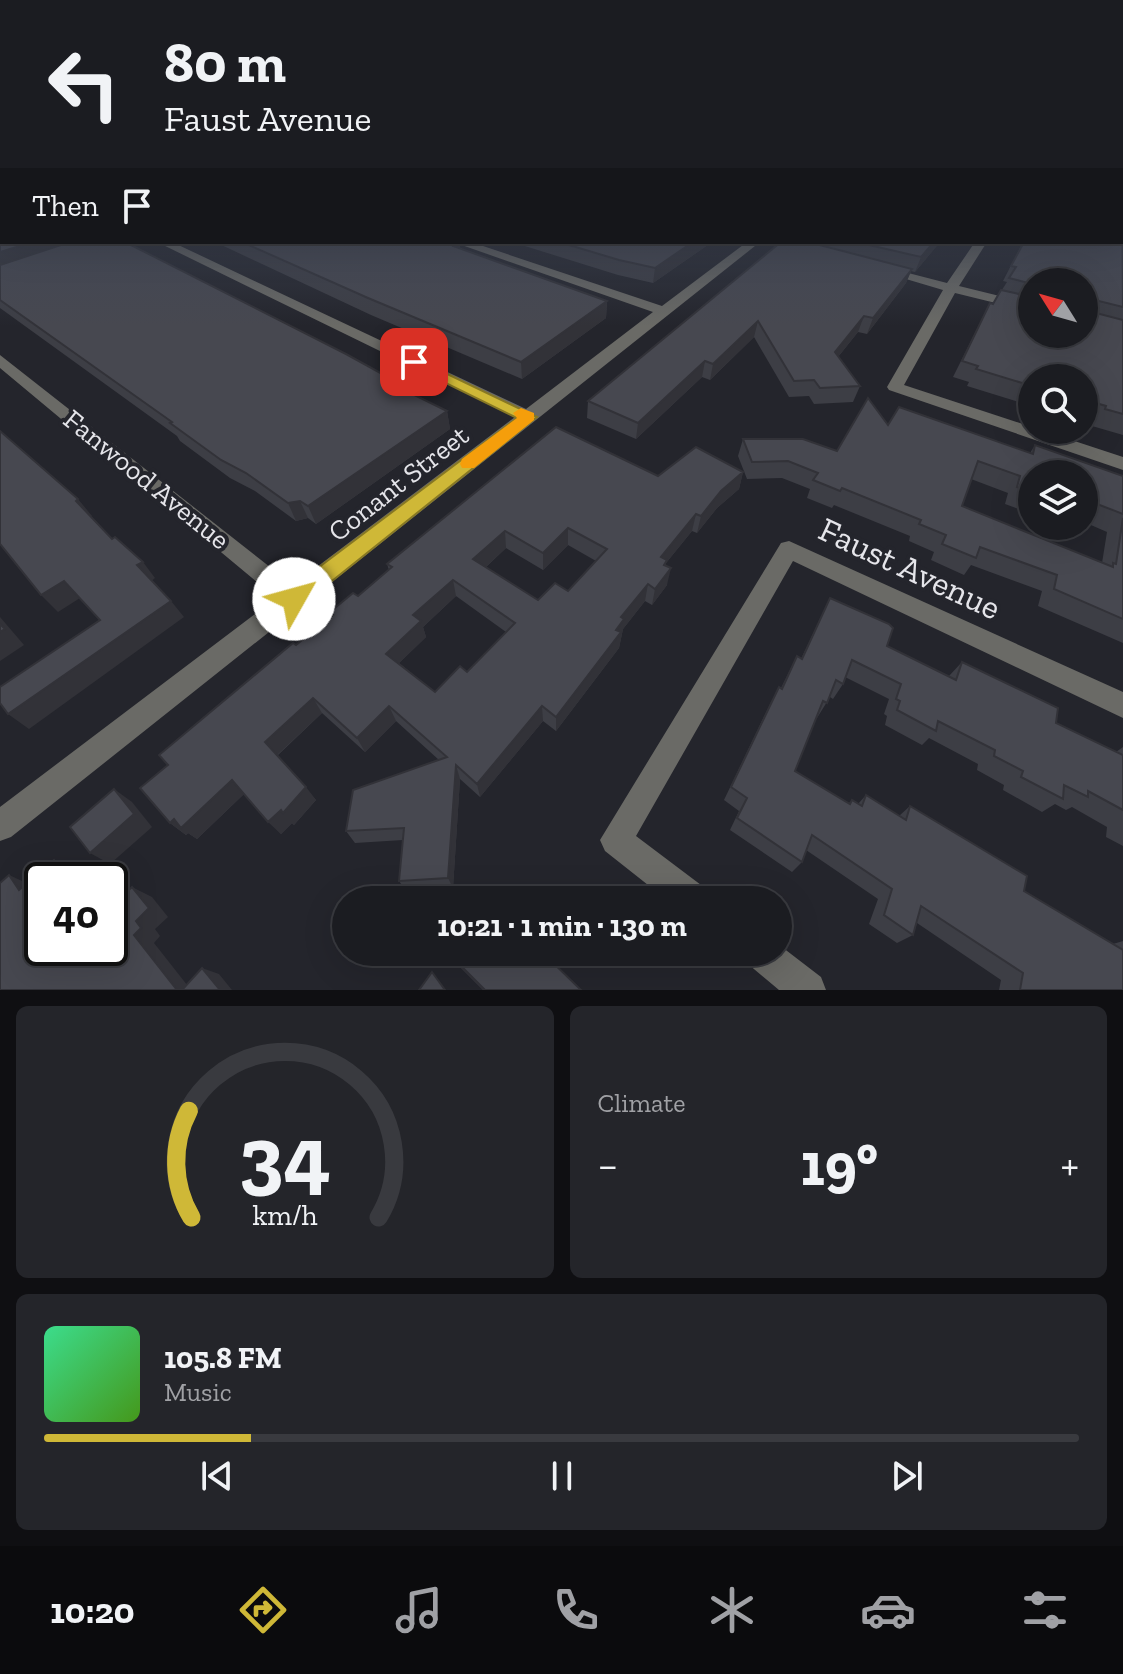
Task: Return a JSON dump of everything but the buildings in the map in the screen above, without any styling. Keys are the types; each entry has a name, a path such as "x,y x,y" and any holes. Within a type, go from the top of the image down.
{"street":[{"path":"167,244 529,417"},
{"path":"465,244 663,311"},
{"name":"Conant Street","path":"0,826 751,244"},
{"path":"980,244 951,287 895,387 1123,464"},
{"path":"874,268 1018,304"},
{"name":"Fanwood Avenue","path":"0,360 294,599"},
{"name":"Faust Avenue","path":"675,886 616,840 789,549 1123,705"},
{"path":"778,966 808,990"}],"slow traffic":[{"path":"468,464 529,417 521,413"}],"route":[{"path":"294,599 529,417 414,362"}]}
